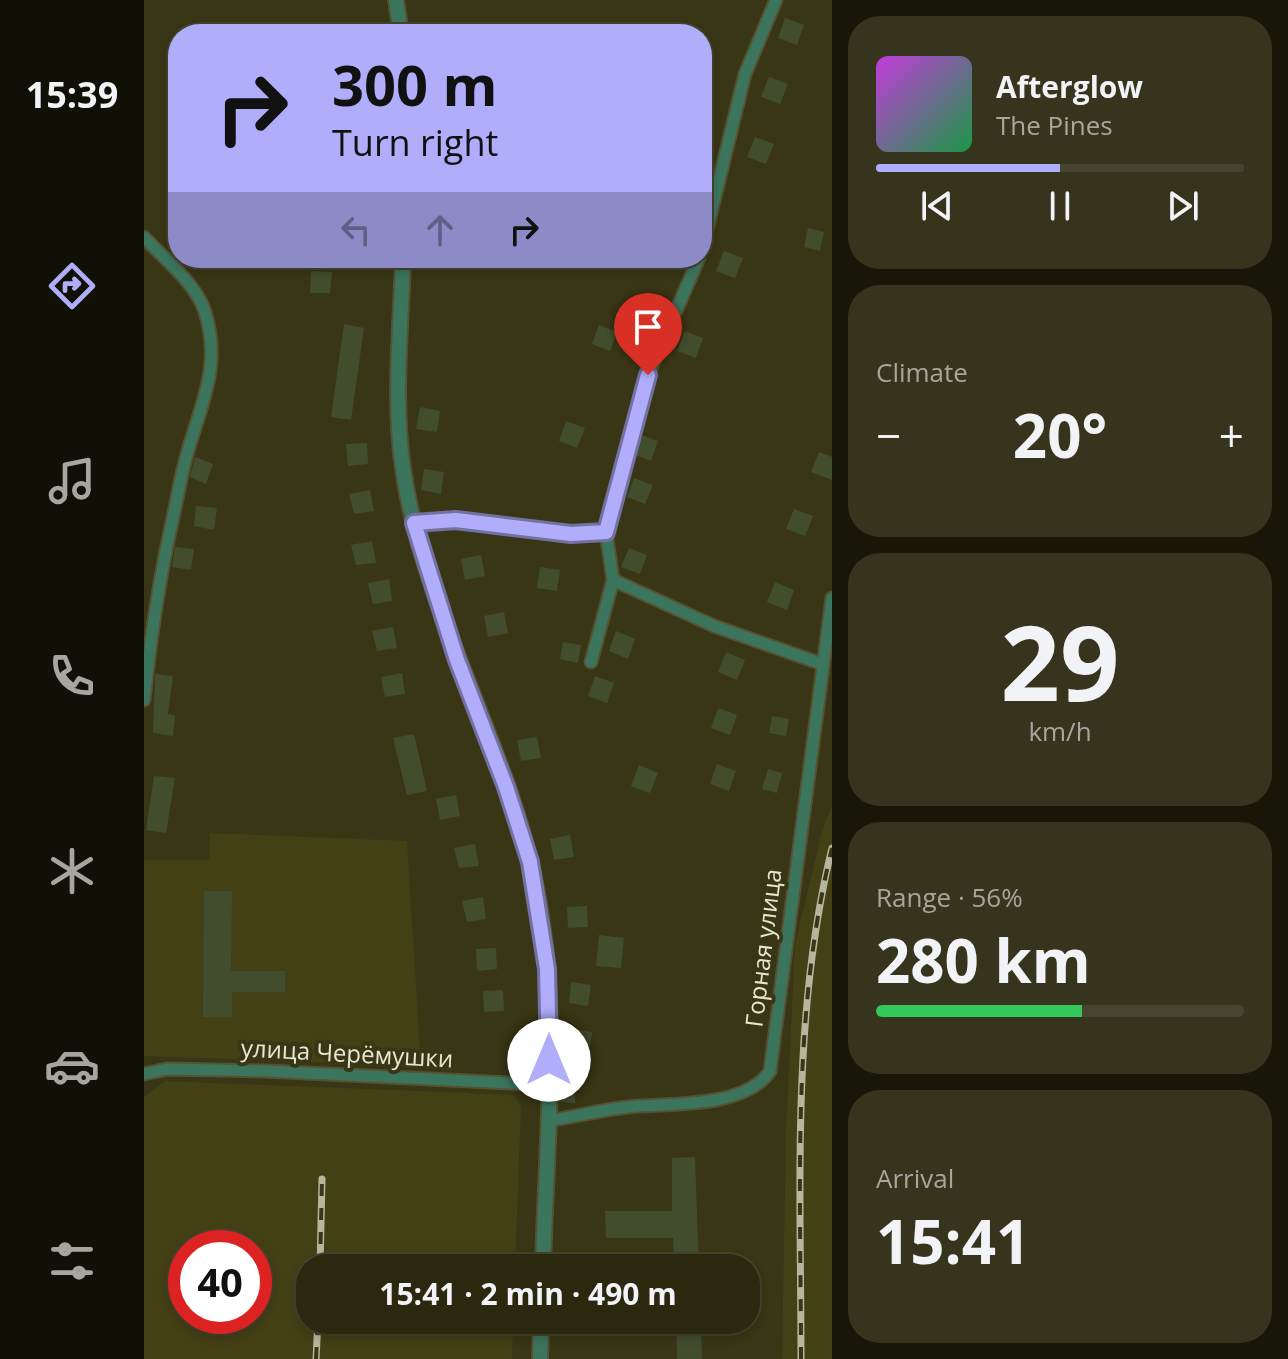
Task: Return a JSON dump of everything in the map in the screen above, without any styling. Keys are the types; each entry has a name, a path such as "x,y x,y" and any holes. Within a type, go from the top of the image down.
{"street":[{"path":"396,0 400,24"},
{"path":"712,209 745,74 776,0"},
{"path":"144,237 168,263"},
{"path":"144,700 153,617 187,454 209,393 211,346 205,311 196,294 172,268"},
{"path":"403,268 398,419 403,470 414,523 457,660 520,828 536,886 547,969 548,1085 543,1254"},
{"path":"591,662 613,580 606,532 648,375 695,268"},
{"path":"414,523 456,520 571,534 606,532"},
{"path":"613,580 714,626 822,664"},
{"name":"Горная улица","path":"547,1121 628,1107 673,1105 730,1096 754,1088 770,1071 774,1057 780,975 795,897 832,598"},
{"name":"улица Черёмушки","path":"144,1074 167,1069 266,1071 548,1085"},
{"path":"540,1359 541,1334"}],"shaded area":[{"path":"832,805 832,1359 782,1359 786,1132 795,945 822,831"},
{"path":"210,833 407,841 421,1066 144,1056 144,860 209,860"},
{"path":"165,1081 514,1095 521,1107 516,1254 296,1254 296,1334 513,1334 512,1359 144,1359 144,1097"}],"building":[{"path":"785,18 804,25 797,45 778,38"},
{"path":"769,77 788,84 780,104 761,97"},
{"path":"755,137 774,144 766,164 747,157"},
{"path":"808,228 824,232 820,251 804,247"},
{"path":"724,251 743,258 735,278 716,271"},
{"path":"311,271 332,272 330,293 310,293"},
{"path":"344,324 364,328 351,420 331,417"},
{"path":"599,325 617,332 610,351 592,344"},
{"path":"685,331 703,338 696,358 677,351"},
{"path":"420,407 440,411 437,432 416,429"},
{"path":"566,421 585,428 577,448 559,441"},
{"path":"641,435 658,441 651,461 635,455"},
{"path":"367,443 368,464 348,466 346,444"},
{"path":"819,452 832,457 832,480 811,472"},
{"path":"195,457 213,464 206,484 190,477"},
{"path":"424,469 444,472 441,494 421,490"},
{"path":"634,478 653,485 645,504 627,497"},
{"path":"370,490 374,511 354,514 349,494"},
{"path":"196,506 217,508 214,530 194,526"},
{"path":"794,509 813,516 805,536 786,529"},
{"path":"372,541 376,563 356,565 351,545"},
{"path":"175,547 194,549 191,570 172,567"},
{"path":"629,548 647,555 640,574 621,567"},
{"path":"481,555 485,576 465,580 461,559"},
{"path":"540,567 560,570 557,591 537,588"},
{"path":"389,579 392,601 373,604 368,583"},
{"path":"775,582 794,590 787,610 767,602"},
{"path":"504,612 508,633 488,637 484,616"},
{"path":"393,627 397,648 377,651 372,631"},
{"path":"616,631 635,639 628,659 609,651"},
{"path":"563,642 581,645 578,663 560,659"},
{"path":"726,652 745,660 737,680 718,672"},
{"path":"402,673 405,694 385,697 381,677"},
{"path":"155,674 173,676 168,714 175,715 173,736 153,733"},
{"path":"595,676 614,683 607,703 588,696"},
{"path":"718,708 737,715 730,735 711,728"},
{"path":"772,716 789,719 786,736 769,733"},
{"path":"414,734 427,791 407,795 393,738"},
{"path":"537,737 541,758 521,761 517,740"},
{"path":"717,764 736,771 729,791 710,784"},
{"path":"639,765 658,773 650,793 631,786"},
{"path":"768,769 782,773 777,793 762,789"},
{"path":"154,776 175,778 166,833 146,830"},
{"path":"456,795 460,816 440,820 436,799"},
{"path":"570,835 574,857 554,860 550,839"},
{"path":"475,844 479,866 459,868 454,848"},
{"path":"204,891 232,891 231,971 285,971 285,992 232,992 232,1017 203,1017"},
{"path":"483,897 486,919 467,922 462,901"},
{"path":"587,906 588,927 568,928 567,907"},
{"path":"599,935 624,938 621,968 596,966"},
{"path":"496,948 497,969 477,971 476,949"},
{"path":"571,982 591,985 588,1006 569,1003"},
{"path":"503,990 504,1011 484,1012 483,991"},
{"path":"571,1029 592,1032 589,1053 570,1050"},
{"path":"560,1067 575,1067 575,1103 559,1102"},
{"path":"695,1157 698,1254 674,1254 673,1238 606,1238 605,1211 672,1211 672,1158"},
{"path":"676,1334 701,1334 702,1359 677,1359"}],"railway":[{"path":"801,1359 800,1167 804,1038 819,911 832,848"},
{"path":"320,1254 322,1179"},
{"path":"316,1359 317,1334"}],"route":[{"path":"549,1060 547,969 530,862 506,787 457,660 414,523 456,520 571,534 606,532 648,375"}]}
